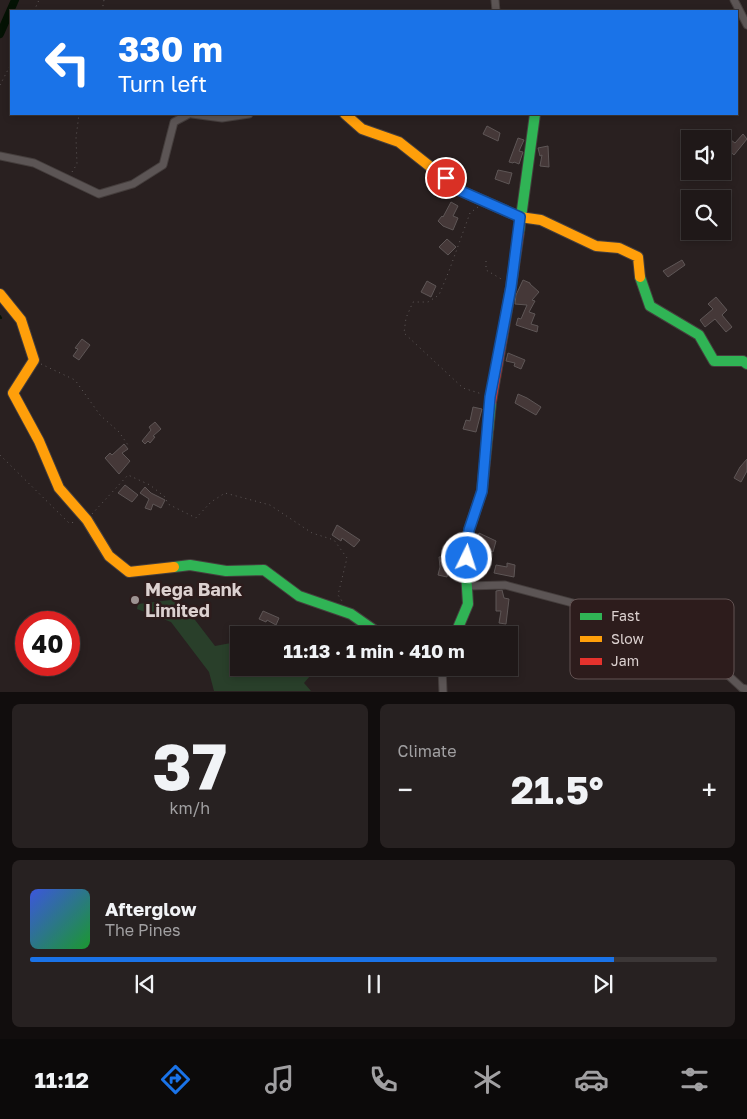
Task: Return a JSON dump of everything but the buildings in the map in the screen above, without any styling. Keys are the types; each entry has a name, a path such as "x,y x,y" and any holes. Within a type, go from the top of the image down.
{"street":[{"path":"734,0 747,25"},
{"path":"0,156 34,163 99,194 133,184 164,165 174,122 189,115"},
{"path":"199,115 222,118 242,115"},
{"path":"346,115 362,129 399,142 461,191 520,217 541,220 596,246 619,248 638,257 640,282 650,306 699,335 714,361 743,361 747,364"},
{"path":"459,626 468,604 469,530 482,491 490,397 511,287 535,115"},
{"path":"0,294 22,320 34,360 13,393 39,441 59,488 87,520 109,556 129,572 190,565 226,571 264,570 299,596 351,614 368,626"},
{"path":"467,586 505,585 570,602"},
{"path":"442,676 443,692"},
{"path":"733,679 742,688 747,689"}],"path":[{"path":"0,85 10,66"},
{"path":"68,179 77,164 78,115"},
{"path":"484,202 470,213 439,295 428,302 413,302 406,318 404,333 463,388 490,397"},
{"path":"486,261 486,270 504,280 511,287"},
{"path":"34,360 75,380 100,415 119,432 128,445"},
{"path":"0,455 70,523 87,520 128,476 150,485 165,497 168,504 196,518 211,502 225,493 250,498 270,505 312,533 334,540 347,558 338,595 342,602"}],"green space":[{"path":"179,599 215,646 230,643 230,676 310,676 304,683 311,691 214,691 209,672 171,622 137,609 138,604"}],"waterway":[{"path":"11,10 15,0"},
{"path":"0,34 10,11"}],"traffic: fast":[{"path":"519,232 535,115"},
{"path":"640,277 650,306 699,335 714,361 743,361 747,364"},
{"path":"459,626 468,604 466,573 469,530 482,491 491,402"},
{"path":"174,567 190,565 226,571 264,570 299,596 351,614 368,626"}],"traffic: slow":[{"path":"346,115 362,129 399,142 461,191 520,217 541,220 596,246 619,248 638,257 640,277"},
{"path":"0,294 21,320 34,360 13,393 39,441 59,488 87,520 109,556 129,572 174,567"}],"traffic: jam":[{"path":"491,402 519,232"}],"place":[{"name":"Mega Bank Limited","path":"135,600"}],"route":[{"path":"446,178 461,191 520,217 511,287 490,397 482,491 469,530 467,558"}]}
